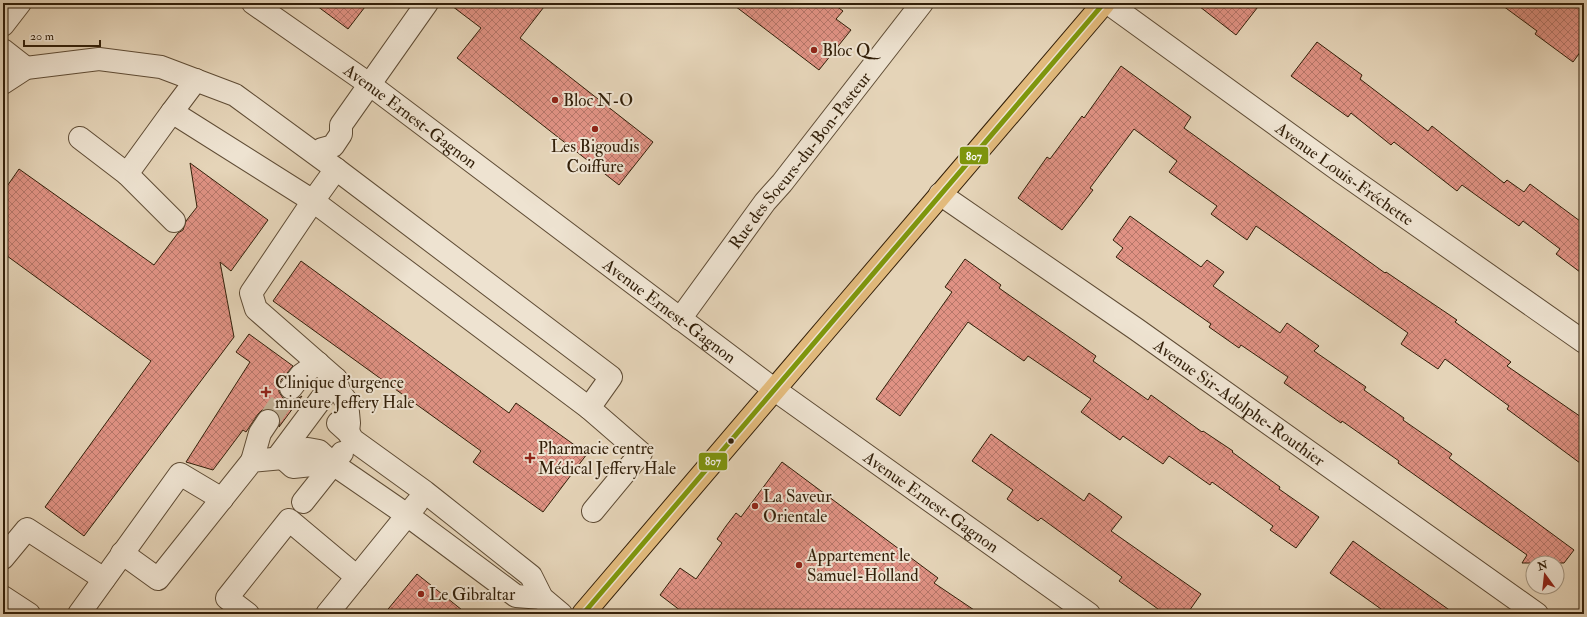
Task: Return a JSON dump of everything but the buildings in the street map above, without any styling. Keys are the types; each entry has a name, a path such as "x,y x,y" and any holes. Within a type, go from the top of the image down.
{"main road":[{"path":"584,614 775,390 839,312 1104,3"}],"street":[{"path":"3,25 20,3"},
{"name":"Avenue Ernest-Gagnon","path":"253,3 369,84 775,390 1089,614"},
{"path":"320,152 321,138 329,126 341,125 427,3"},
{"name":"Rue des Soeurs-du-Bon-Pasteur","path":"680,319 765,202 782,183 922,3"},
{"name":"Avenue Louis-Fréchette","path":"1108,3 1340,171 1584,342"},
{"path":"3,50 26,68"},
{"path":"3,83 26,68 99,59 161,67 235,95 320,152 336,169 611,377 589,408"},
{"path":"127,174 196,80"},
{"path":"172,112 313,201 589,408 641,453 594,511"},
{"path":"80,138 127,174 174,221"},
{"path":"336,169 251,293 256,309 318,363 337,385"},
{"name":"Avenue Sir-Adolphe-Routhier","path":"940,194 1142,334 1537,614"},
{"path":"291,388 301,375 318,363"},
{"path":"337,385 334,400 338,425 350,436 425,492 531,576 542,598 561,614"},
{"path":"280,458 337,385"},
{"path":"122,553 158,579 252,461 260,433 268,421"},
{"path":"303,502 330,461 350,436"},
{"path":"252,461 280,458 293,467 330,461 407,515 516,596 542,598"},
{"path":"79,614 180,474 222,499"},
{"path":"327,614 425,492"},
{"path":"248,614 227,598 289,520 357,577"},
{"path":"3,558 27,529 104,579"},
{"path":"3,597 29,614"}],"tunnel":[{"path":"268,421 291,388"}],"transit line":[{"name":"807","path":"583,614 1104,3"}],"place":[{"name":"Bloc Q","path":"814,50"},
{"name":"Bloc N-O","path":"555,100"},
{"name":"Les Bigoudis Coiffure","path":"595,129"},
{"name":"Clinique d’urgence mineure Jeffery Hale","path":"266,392"},
{"name":"Pharmacie centre Médical Jeffery Hale","path":"530,458"},
{"name":"La Saveur Orientale","path":"755,506"},
{"name":"Appartement le Samuel-Holland","path":"799,565"},
{"name":"Le Gibraltar","path":"421,594"}]}
